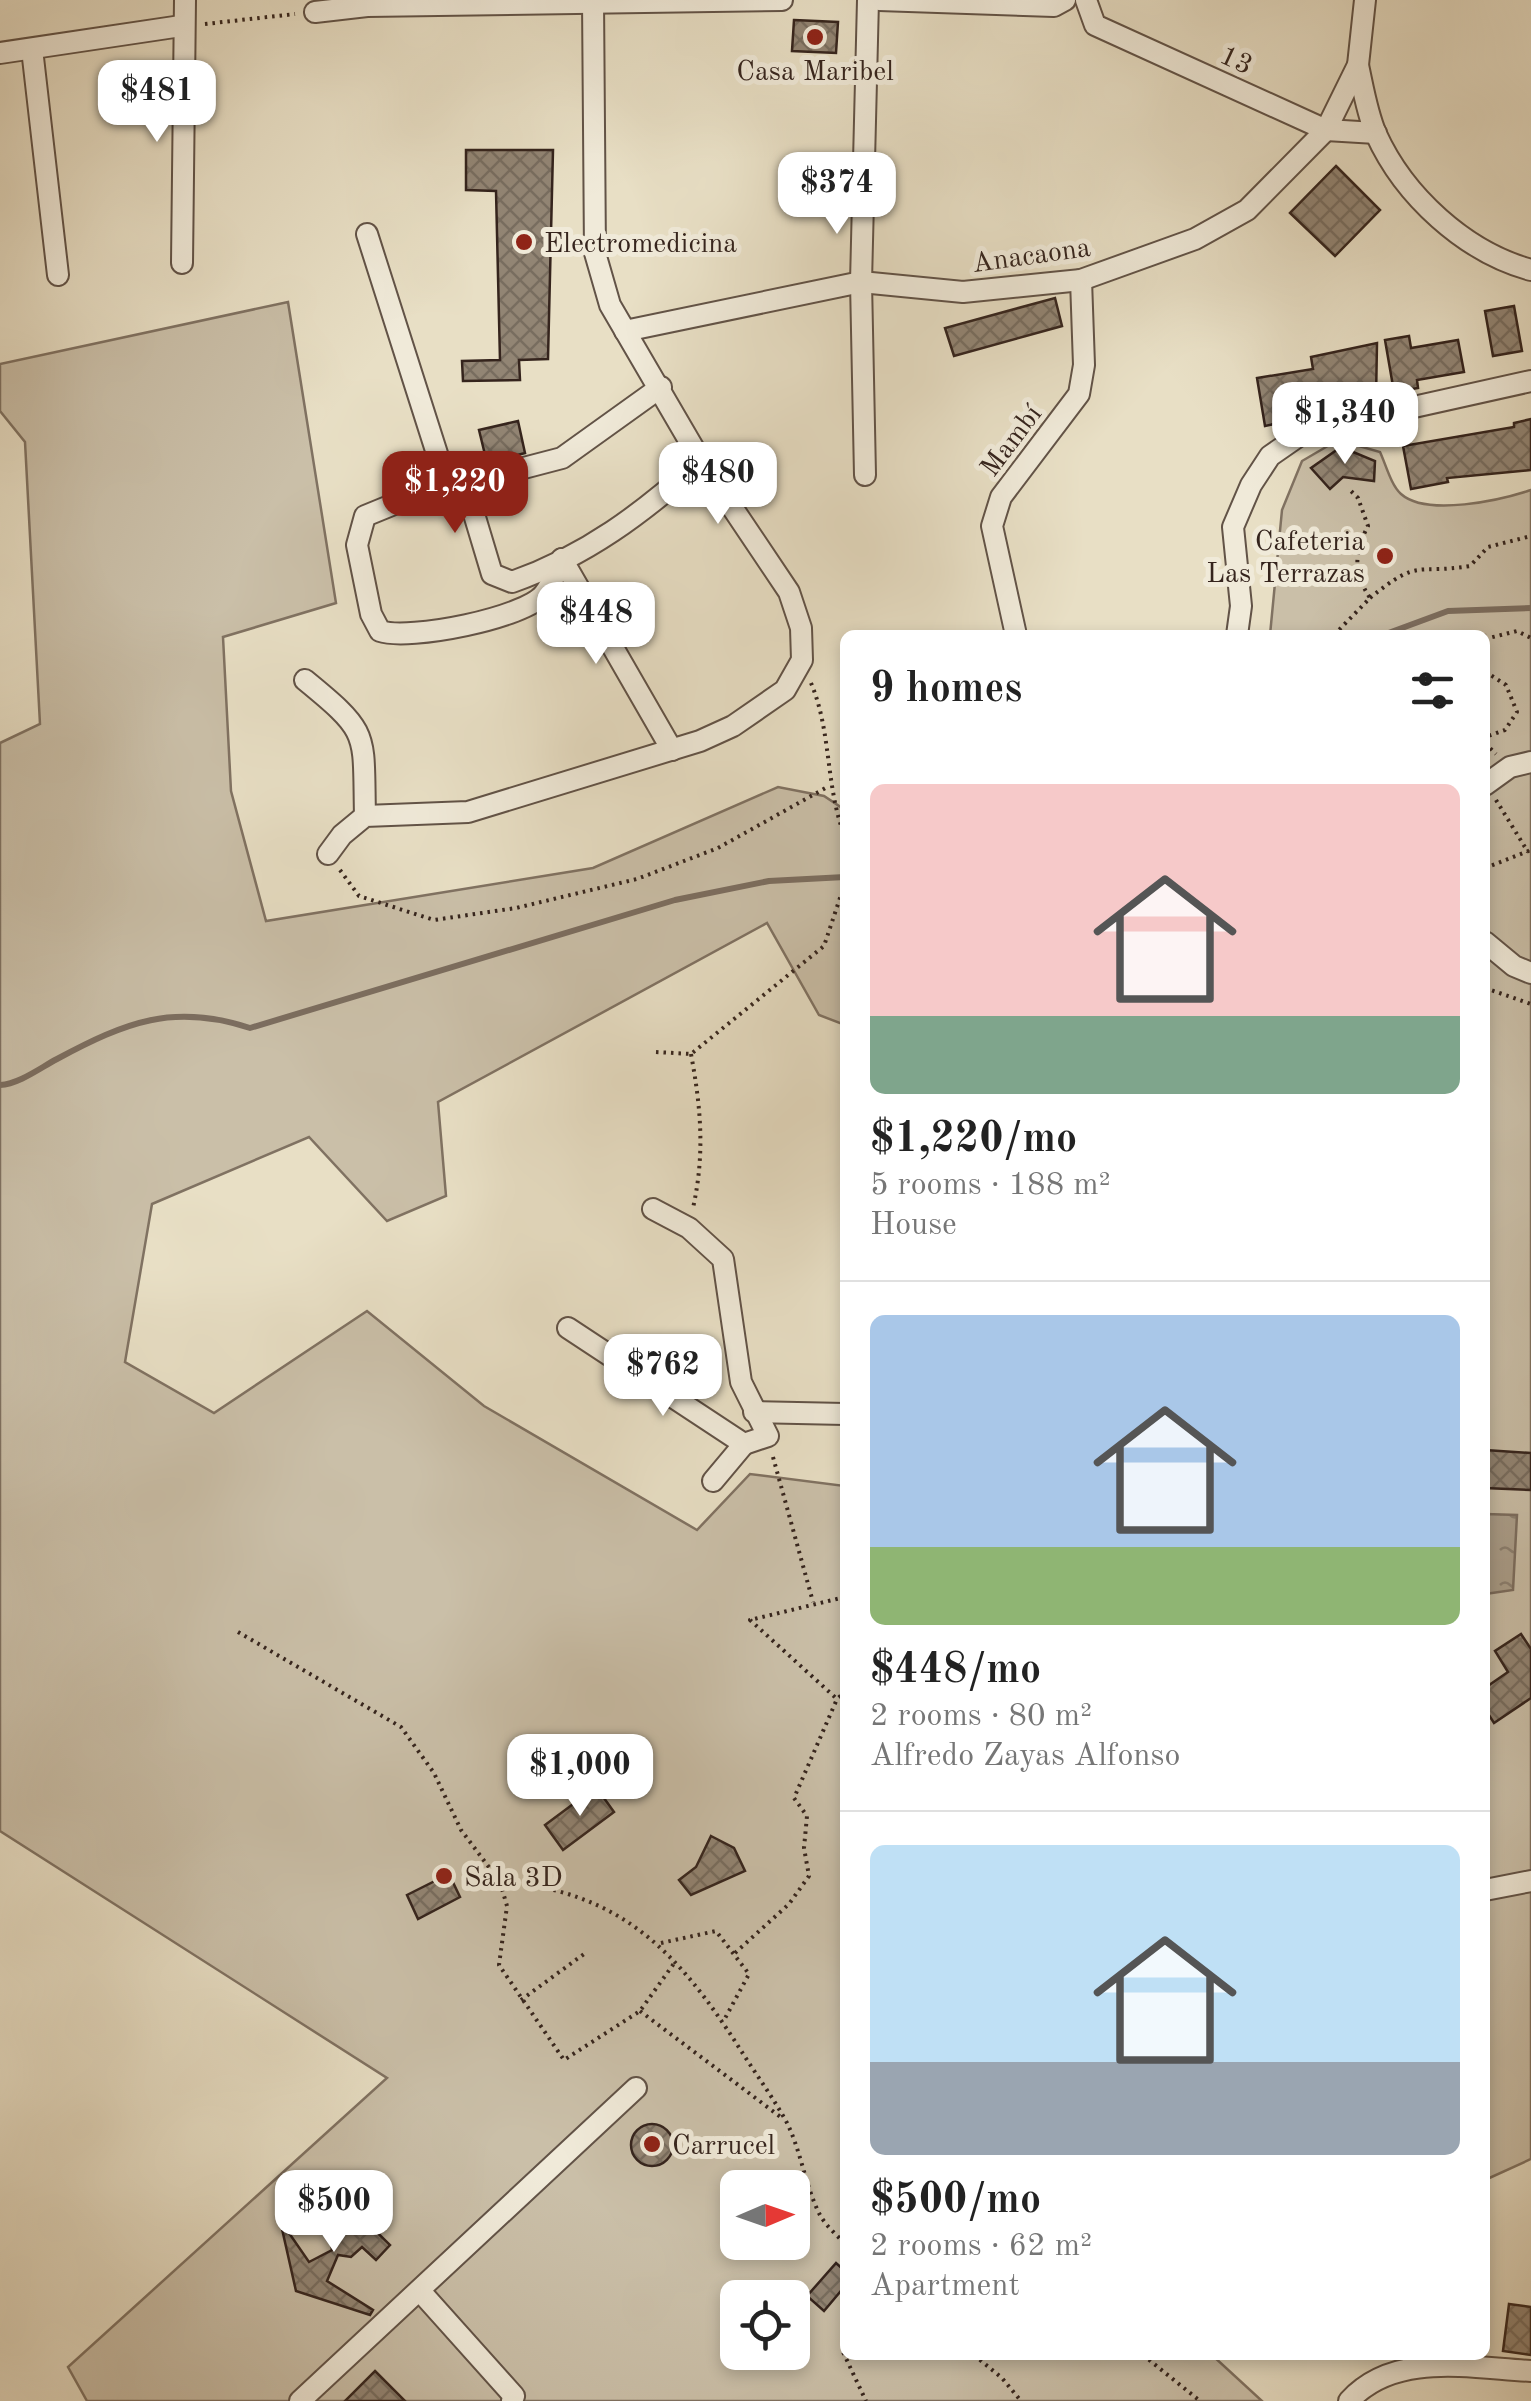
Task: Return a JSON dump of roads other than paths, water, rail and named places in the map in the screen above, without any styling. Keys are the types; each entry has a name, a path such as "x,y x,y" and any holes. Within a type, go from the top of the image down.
{"street":[{"path":"182,263 184,0"},
{"path":"328,854 342,835 365,816 468,812 700,741 757,711 785,690 802,660 801,628 789,592 701,461 610,305 596,253 594,0"},
{"path":"315,12 461,2 782,0"},
{"path":"864,475 861,282 868,0"},
{"path":"879,0 1054,6 1066,0"},
{"name":"13","path":"1086,0 1096,25 1326,130"},
{"name":"Anacaona","path":"625,331 861,282 963,292 1081,280 1196,239 1247,210 1326,130 1358,66 1366,0"},
{"path":"0,53 181,26"},
{"path":"32,49 58,276"},
{"path":"1358,66 1376,133 1412,189 1435,214 1488,255 1531,270"},
{"path":"1326,130 1376,133"},
{"path":"367,234 440,463 465,484 492,574 512,582 595,546 640,515 701,461"},
{"name":"Mambí","path":"1015,630 992,526 1001,496 1079,394 1084,364 1081,280"},
{"path":"1238,630 1241,606 1233,527 1251,485 1270,456 1306,431 1531,381"},
{"path":"562,559 545,594 522,607 403,635 380,631 371,614 359,559 359,524 372,510 562,458 661,387"},
{"path":"562,559 672,750"},
{"path":"305,680 353,719 364,744 365,816"},
{"path":"1490,781 1510,767 1531,762"},
{"path":"1490,946 1514,966 1531,973"},
{"path":"653,1209 689,1228 723,1258 741,1382 768,1436 744,1444 713,1482"},
{"path":"568,1328 744,1444"},
{"path":"754,1412 840,1414"},
{"path":"1490,1889 1531,1882"},
{"path":"300,2401 636,2088"},
{"path":"420,2290 514,2396 512,2401"},
{"path":"1349,2401 1366,2382 1426,2365 1531,2371"}],"water":[{"path":"1490,1514 1517,1515 1513,1590 1490,1593"}],"waterway":[{"path":"1397,630 1448,611 1531,608"},
{"path":"0,1085 22,1079 105,1035 150,1020 197,1017 250,1028 675,900 769,881 840,877"}],"place":[{"name":"Casa Maribel","path":"815,37"},
{"name":"Electromedicina","path":"524,242"},
{"name":"Cafeteria Las Terrazas","path":"1385,556"},
{"name":"Sala 3D","path":"444,1876"},
{"name":"Carrucel","path":"652,2144"}]}
